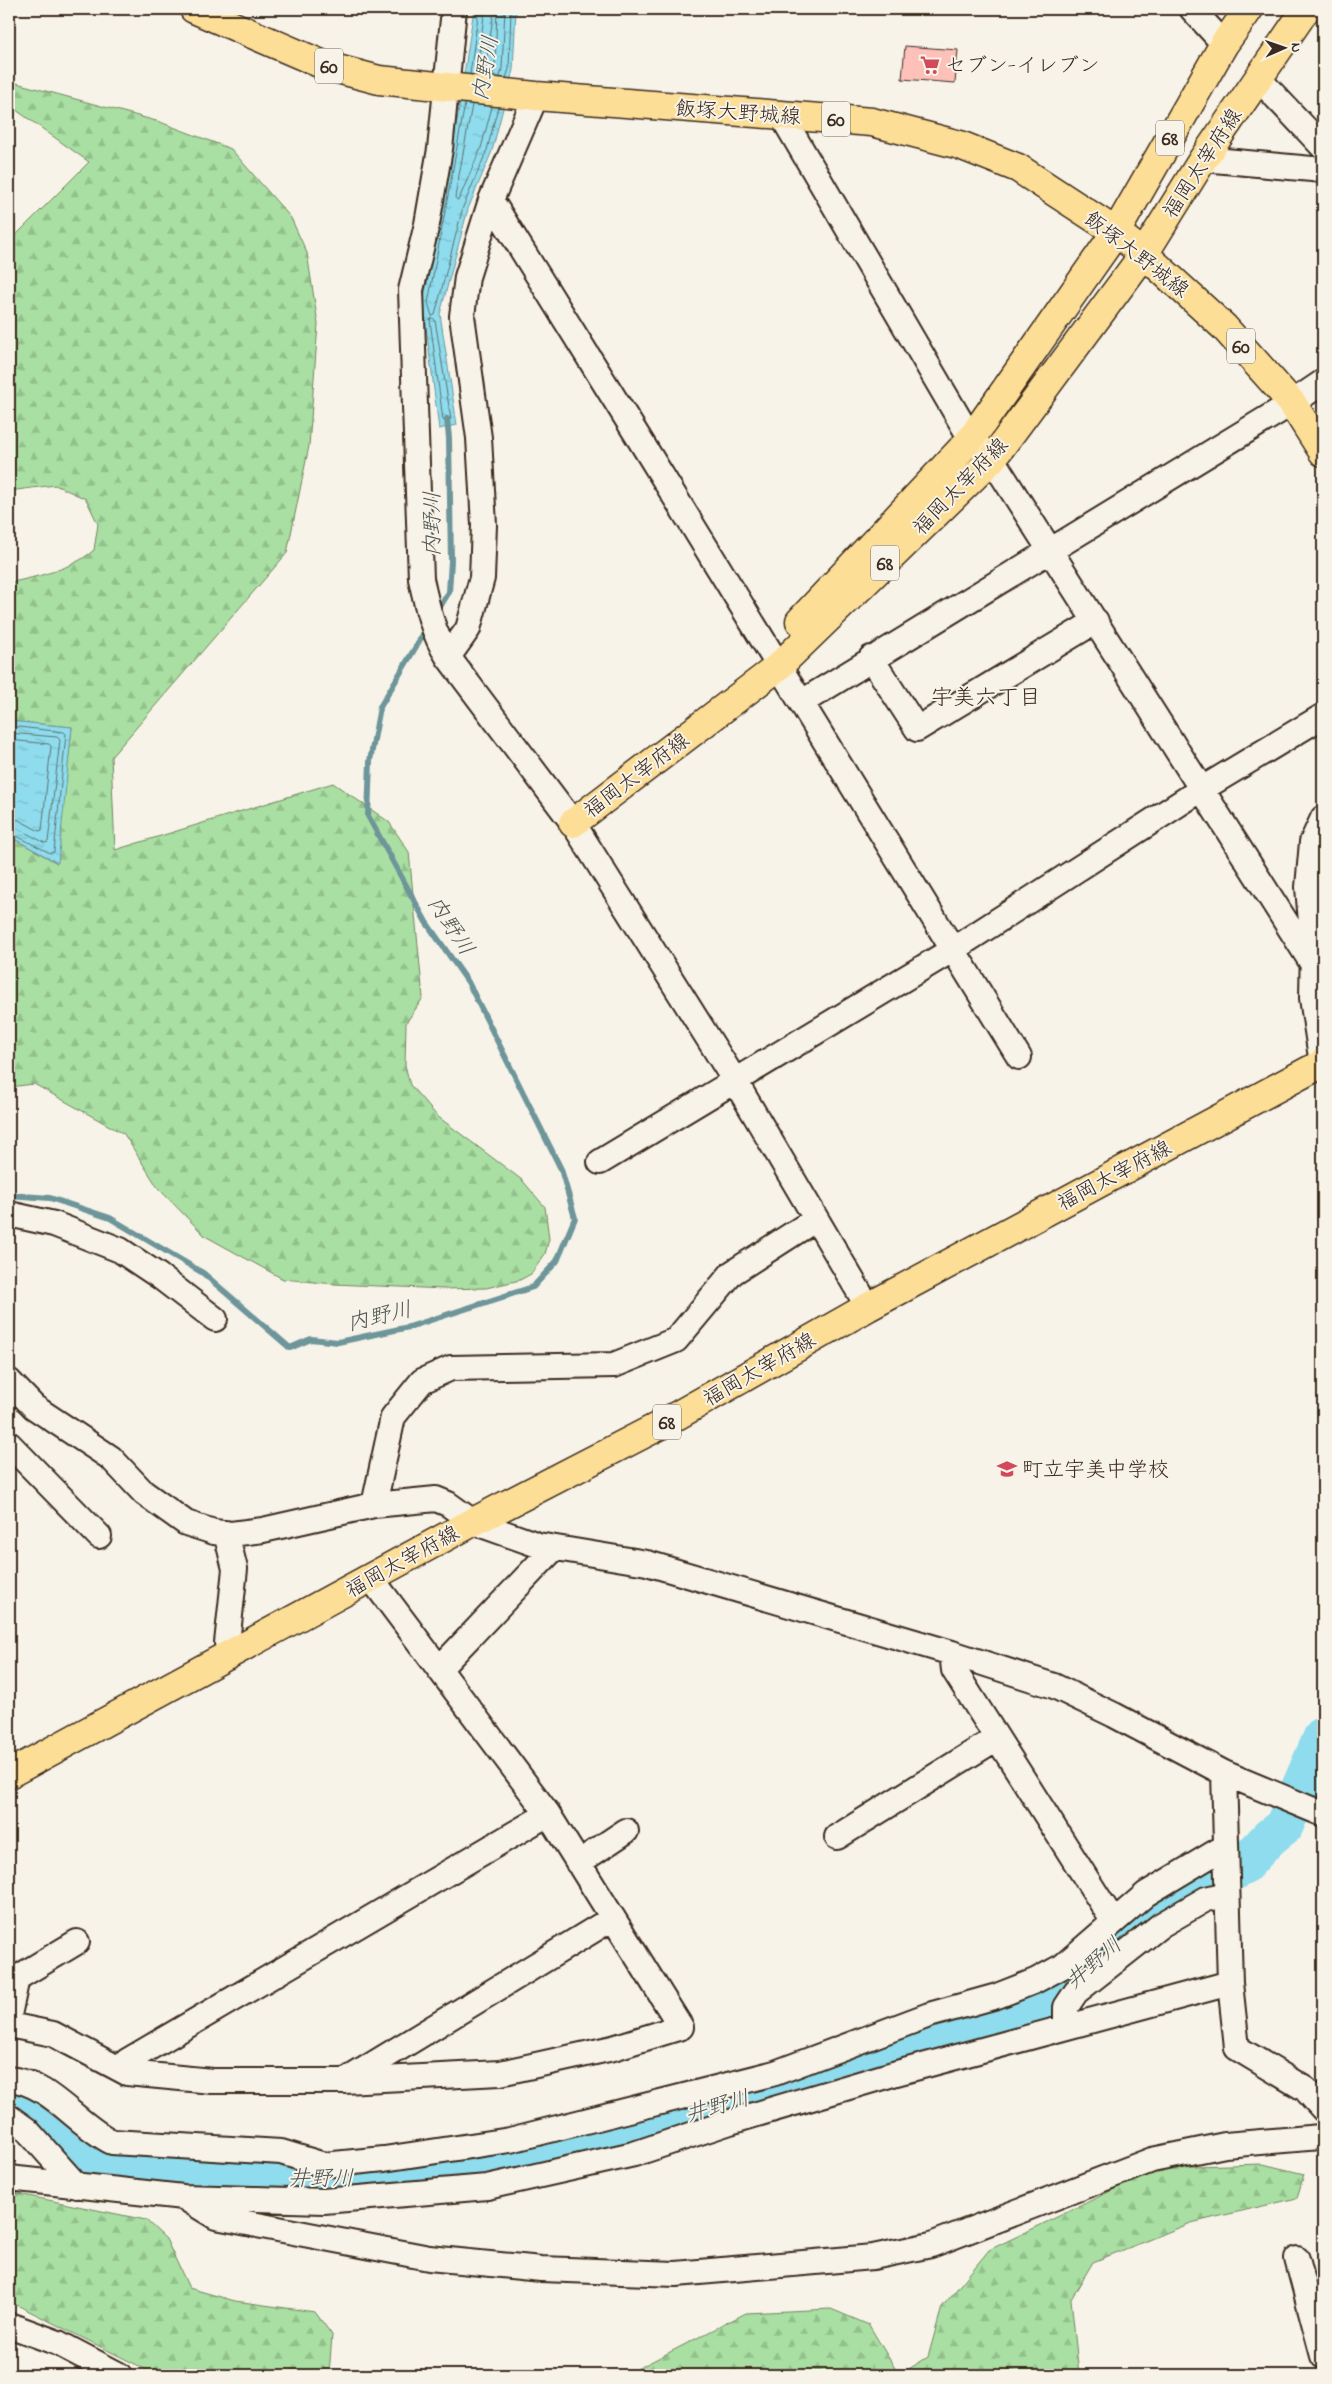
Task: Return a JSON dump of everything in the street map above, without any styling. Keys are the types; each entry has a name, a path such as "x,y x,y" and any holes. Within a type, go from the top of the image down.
{"main road":[{"name":"飯塚大野城線","path":"194,9 326,66 379,80 460,89 872,122 960,145 1018,168 1116,232 1144,254 1224,327 1292,403 1323,452"},
{"name":"福岡太宰府線","path":"774,660 971,439 1116,232 1224,44 1250,9"},
{"name":"福岡太宰府線","path":"573,823 774,660 992,459 1144,254 1203,158 1306,9"},
{"name":"福岡太宰府線","path":"12,1767 232,1653 473,1522 657,1427 868,1306 1323,1063"}],"street":[{"path":"454,9 460,89 440,149 427,224 412,290 420,579 443,649 573,823 735,1081 868,1306"},
{"path":"1192,9 1224,44"},
{"path":"1258,78 1323,147"},
{"path":"443,649 468,629 482,578 484,525 479,438 462,316 467,277 491,200 534,95"},
{"path":"782,116 971,439 992,459 1312,963"},
{"path":"1203,158 1323,170"},
{"path":"491,200 1019,1057"},
{"path":"802,702 871,658 1292,403 1323,382"},
{"path":"871,658 917,729 1096,621"},
{"path":"600,1162 952,950 1202,789 1323,716"},
{"path":"1323,818 1312,842 1308,887 1312,998 1323,1063"},
{"path":"9,1214 54,1224 120,1250 160,1276 215,1319"},
{"path":"374,1505 393,1417 422,1381 451,1368 614,1365 676,1340 732,1273 816,1219"},
{"path":"9,1381 34,1407 111,1458 144,1493 186,1523 214,1532 263,1530 374,1505 436,1499 448,1504 473,1522 538,1545 647,1563 952,1653 1054,1686 1114,1715 1224,1773 1267,1789 1323,1814"},
{"path":"9,1444 99,1536"},
{"path":"226,1533 235,1569 227,1643 232,1653"},
{"path":"439,1669 554,1548"},
{"path":"9,2025 53,2034 127,2073 212,2081 344,2081 500,2073 613,2048 681,2026 548,1814 371,1578"},
{"path":"952,1653 954,1670 1110,1916"},
{"path":"837,1837 997,1738"},
{"path":"1224,1773 1230,1983 1238,2048 1305,2090 1323,2109"},
{"path":"127,2073 127,2061 548,1814"},
{"path":"578,1863 626,1831"},
{"path":"9,2078 23,2080 59,2103 96,2134 112,2142 281,2152 324,2165 384,2159 510,2140 776,2073 929,2015 997,1996 1035,1981 1063,1966 1146,1894 1226,1846"},
{"path":"1066,2026 1066,2007 1076,1992 1161,1925 1206,1900 1227,1894"},
{"path":"344,2081 613,1918"},
{"path":"9,2015 17,1978 77,1942"},
{"path":"9,2178 184,2197 324,2201 487,2187 634,2154 730,2122 1066,2026 1230,1983"},
{"path":"9,2117 27,2130 77,2186"},
{"path":"184,2197 216,2217 429,2258 541,2270 676,2274 873,2257 931,2244 1152,2160 1225,2144 1320,2137 1323,2135"},
{"path":"1297,2259 1323,2356"},
{"path":"9,2325 58,2343 111,2374"}],"green space":[{"path":"9,81 160,122 231,149 291,218 307,253 318,324 309,446 287,553 111,757 115,850 333,783 389,822 409,852 423,998 406,1023 405,1065 410,1085 437,1116 522,1180 545,1207 549,1239 545,1254 531,1274 520,1280 486,1288 444,1289 334,1284 283,1279 205,1236 158,1188 124,1134 34,1084 9,1087 9,836 57,863 72,727 9,721 9,583 54,571 85,557 94,550 98,524 86,499 55,485 9,491 9,242 89,162 9,105"},
{"path":"1263,2164 1304,2174 1297,2198 1191,2223 1093,2262 1071,2299 1079,2375 899,2375 928,2357 942,2307 989,2250 1160,2167"},
{"path":"9,2192 146,2220 166,2239 189,2288 235,2301 315,2312 332,2335 329,2375 157,2375 17,2305 9,2303"},
{"path":"831,2309 869,2325 899,2375 612,2375 635,2370 746,2313"}],"water":[{"path":"474,9 516,9 513,70 492,151 468,209 440,314 457,425 439,429 423,303 455,134"},
{"path":"9,721 72,727 58,863 9,836"}],"building":[{"name":"セブン-イレブン","path":"905,46 958,50 955,83 902,79"}],"waterway":[{"name":"内野川","path":"436,613 449,592 451,561 447,419"},
{"name":"内野川","path":"9,1195 50,1198 110,1218 203,1273 290,1348 311,1339 338,1342 409,1327 533,1287 557,1261 575,1218 561,1169 468,982 426,922 368,816 370,761 380,707 427,628"},
{"name":"井野川","path":"9,2099 27,2108 77,2153 108,2167 326,2180 494,2167 774,2089 817,2071 958,2028 1055,1995 1126,1933 1195,1889 1242,1867 1270,1837 1284,1826 1323,1736"}],"place":[{"name":"セブン-イレブン","path":"930,65"},
{"name":"町立宇美中学校","path":"1007,1469"}],"district":[{"name":"宇美六丁目","path":"986,696"}]}
